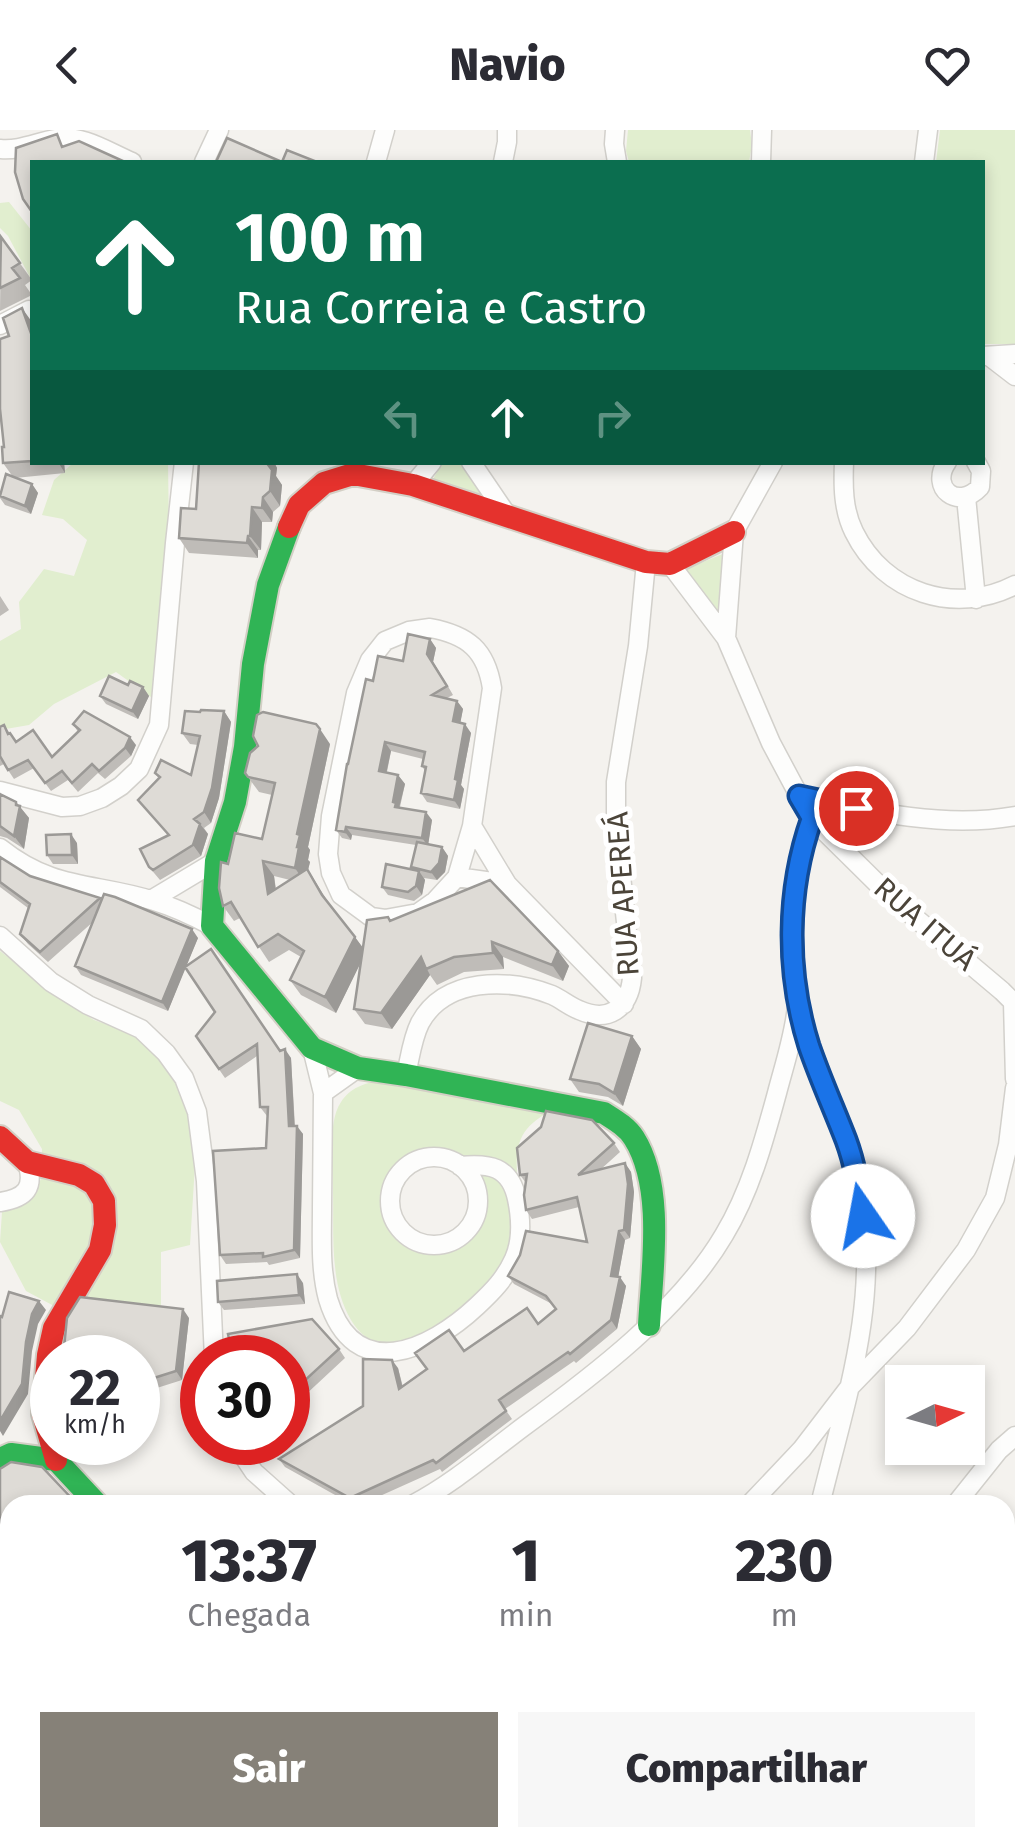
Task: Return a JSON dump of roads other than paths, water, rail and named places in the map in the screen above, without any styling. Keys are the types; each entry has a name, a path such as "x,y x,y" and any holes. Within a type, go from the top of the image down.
{"street":[{"path":"205,160 219,130"},
{"path":"377,160 385,130"},
{"path":"504,160 507,130"},
{"path":"616,130 617,160"},
{"path":"761,160 762,130"},
{"path":"924,160 928,130"},
{"path":"0,149 78,138 128,160"},
{"path":"0,325 29,310"},
{"path":"986,356 1015,354"},
{"path":"986,356 1015,376"},
{"path":"0,792 62,806 80,806 102,798 139,769 158,725 184,465"},
{"path":"412,486 430,465"},
{"path":"473,465 507,516"},
{"name":"RUA ITUÁ","path":"770,465 734,532 726,638 772,743 812,818 894,900 1011,997"},
{"path":"844,465 843,495 854,531 875,562 904,586 940,598 976,600 1015,584"},
{"path":"946,465 941,482 955,497 975,492 982,478 977,465"},
{"path":"212,926 216,861 245,747 253,664 268,585 299,505 324,483 353,474 412,486 646,562 670,564 734,532"},
{"path":"966,497 976,600"},
{"name":"RUA APEREÁ","path":"406,1076 422,1019 446,996 468,986 503,984 552,995 596,1015 611,1014 624,1004 632,978 616,829 616,782 638,646 646,562"},
{"path":"670,564 726,638"},
{"path":"430,628 449,632 472,644 488,667 492,688 472,826 457,878 418,913 386,919 370,917 353,906 341,896 330,873 331,816 356,693 370,660 386,641 408,631 430,628"},
{"path":"799,796 884,814 948,821 1015,816"},
{"path":"812,818 800,850 794,909 792,950 797,1004 847,1144 860,1192 866,1240 864,1311 822,1495"},
{"path":"472,826 506,884 624,1004"},
{"path":"0,848 22,866 60,881 151,900 212,926 312,1048 323,1094 322,1271 330,1303 344,1331 364,1348 386,1354 411,1350 435,1340 462,1321 500,1284 516,1256 521,1219 516,1192 508,1177 482,1164 460,1166 430,1157 409,1164 398,1175 390,1193 390,1208 398,1228 410,1239 429,1246 459,1238 470,1227 477,1210 472,1180 460,1166"},
{"path":"151,900 216,861"},
{"path":"457,878 506,884"},
{"path":"0,936 52,982 88,1005 141,1029 184,1078 197,1112 206,1181 213,1335"},
{"path":"1011,997 1015,1078"},
{"path":"430,1495 552,1406 648,1324 676,1299 724,1236 748,1186 770,1122 797,1004"},
{"path":"312,1048 358,1068 604,1114 623,1124 637,1141 648,1173 653,1216 648,1324"},
{"path":"323,1094 358,1068"},
{"path":"758,1495 802,1449 848,1389 906,1328 966,1250 996,1198 1015,1088"},
{"path":"0,1136 27,1162 78,1174 94,1184 104,1201 106,1225 100,1250 52,1335"},
{"path":"0,1202 25,1192 30,1181 27,1162"},
{"path":"5,1456 30,1428"},
{"path":"963,1495 1015,1436"},
{"path":"5,1456 30,1458"},
{"path":"61,1465 89,1495"},
{"path":"249,1465 280,1495"}]}
